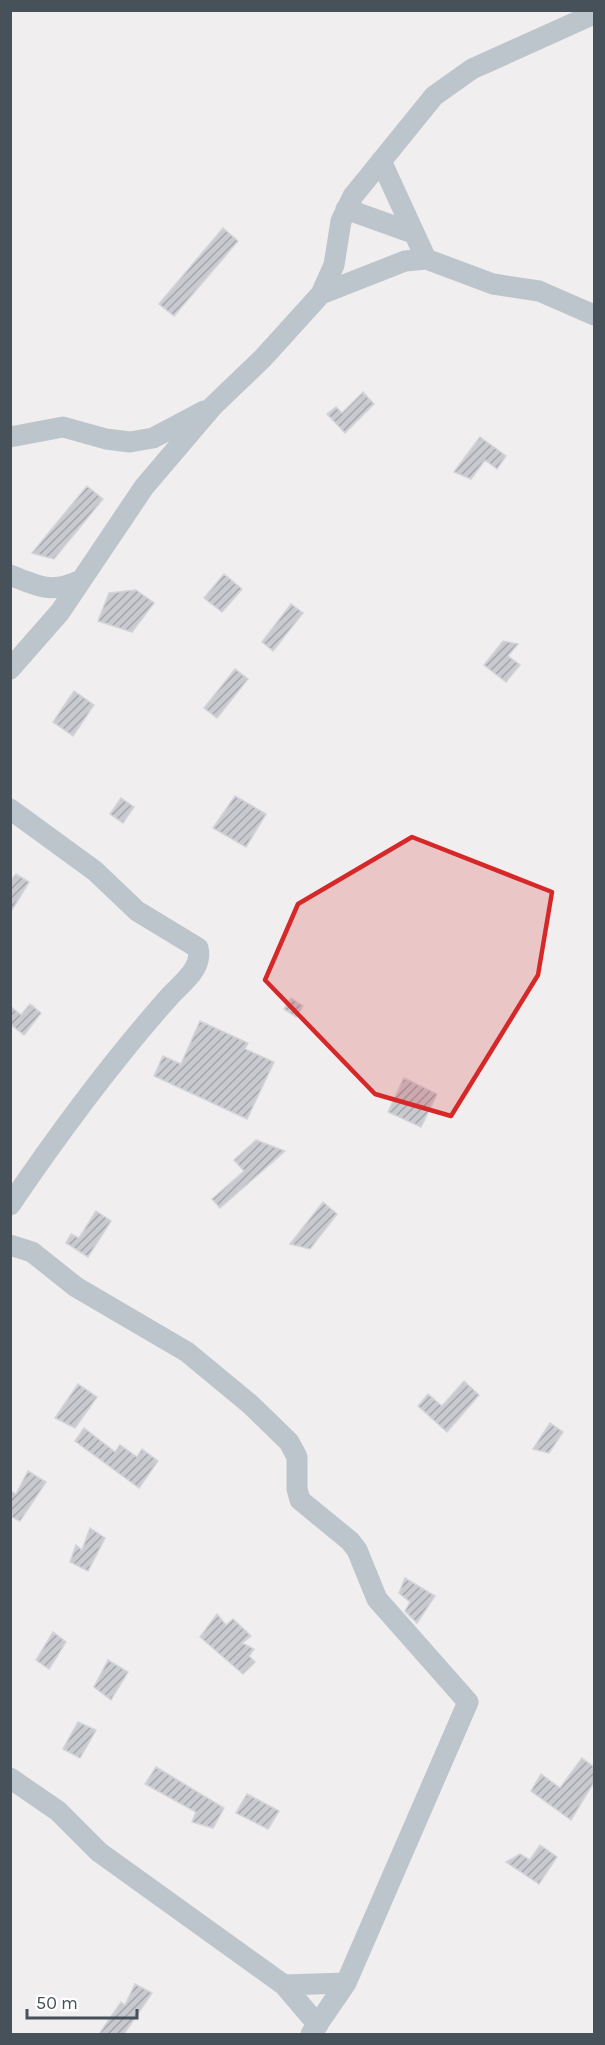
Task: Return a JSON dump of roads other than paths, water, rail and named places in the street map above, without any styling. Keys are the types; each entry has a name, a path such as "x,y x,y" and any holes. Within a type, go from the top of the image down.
{"street":[{"path":"10,669 60,612 144,487 213,406 263,358 321,294 334,265 341,221 353,196 434,96 472,69 594,14"},
{"path":"381,161 426,259"},
{"path":"346,209 413,233"},
{"path":"321,294 405,261 426,259 493,284 539,291 594,315"},
{"path":"10,437 63,427 106,439 130,442 153,438 213,406"},
{"path":"10,575 52,589 65,587 81,580"},
{"path":"10,809 95,871 136,911 198,948 200,957 196,968 159,1009 46,1152 10,1205"},
{"path":"10,1245 32,1252 76,1287 187,1352 251,1405 281,1435 297,1457 297,1489 300,1500 350,1541 357,1550 377,1599 468,1702 346,1983 315,2030 284,1985 99,1852 58,1811 10,1778"},
{"path":"284,1985 346,1983"}]}
